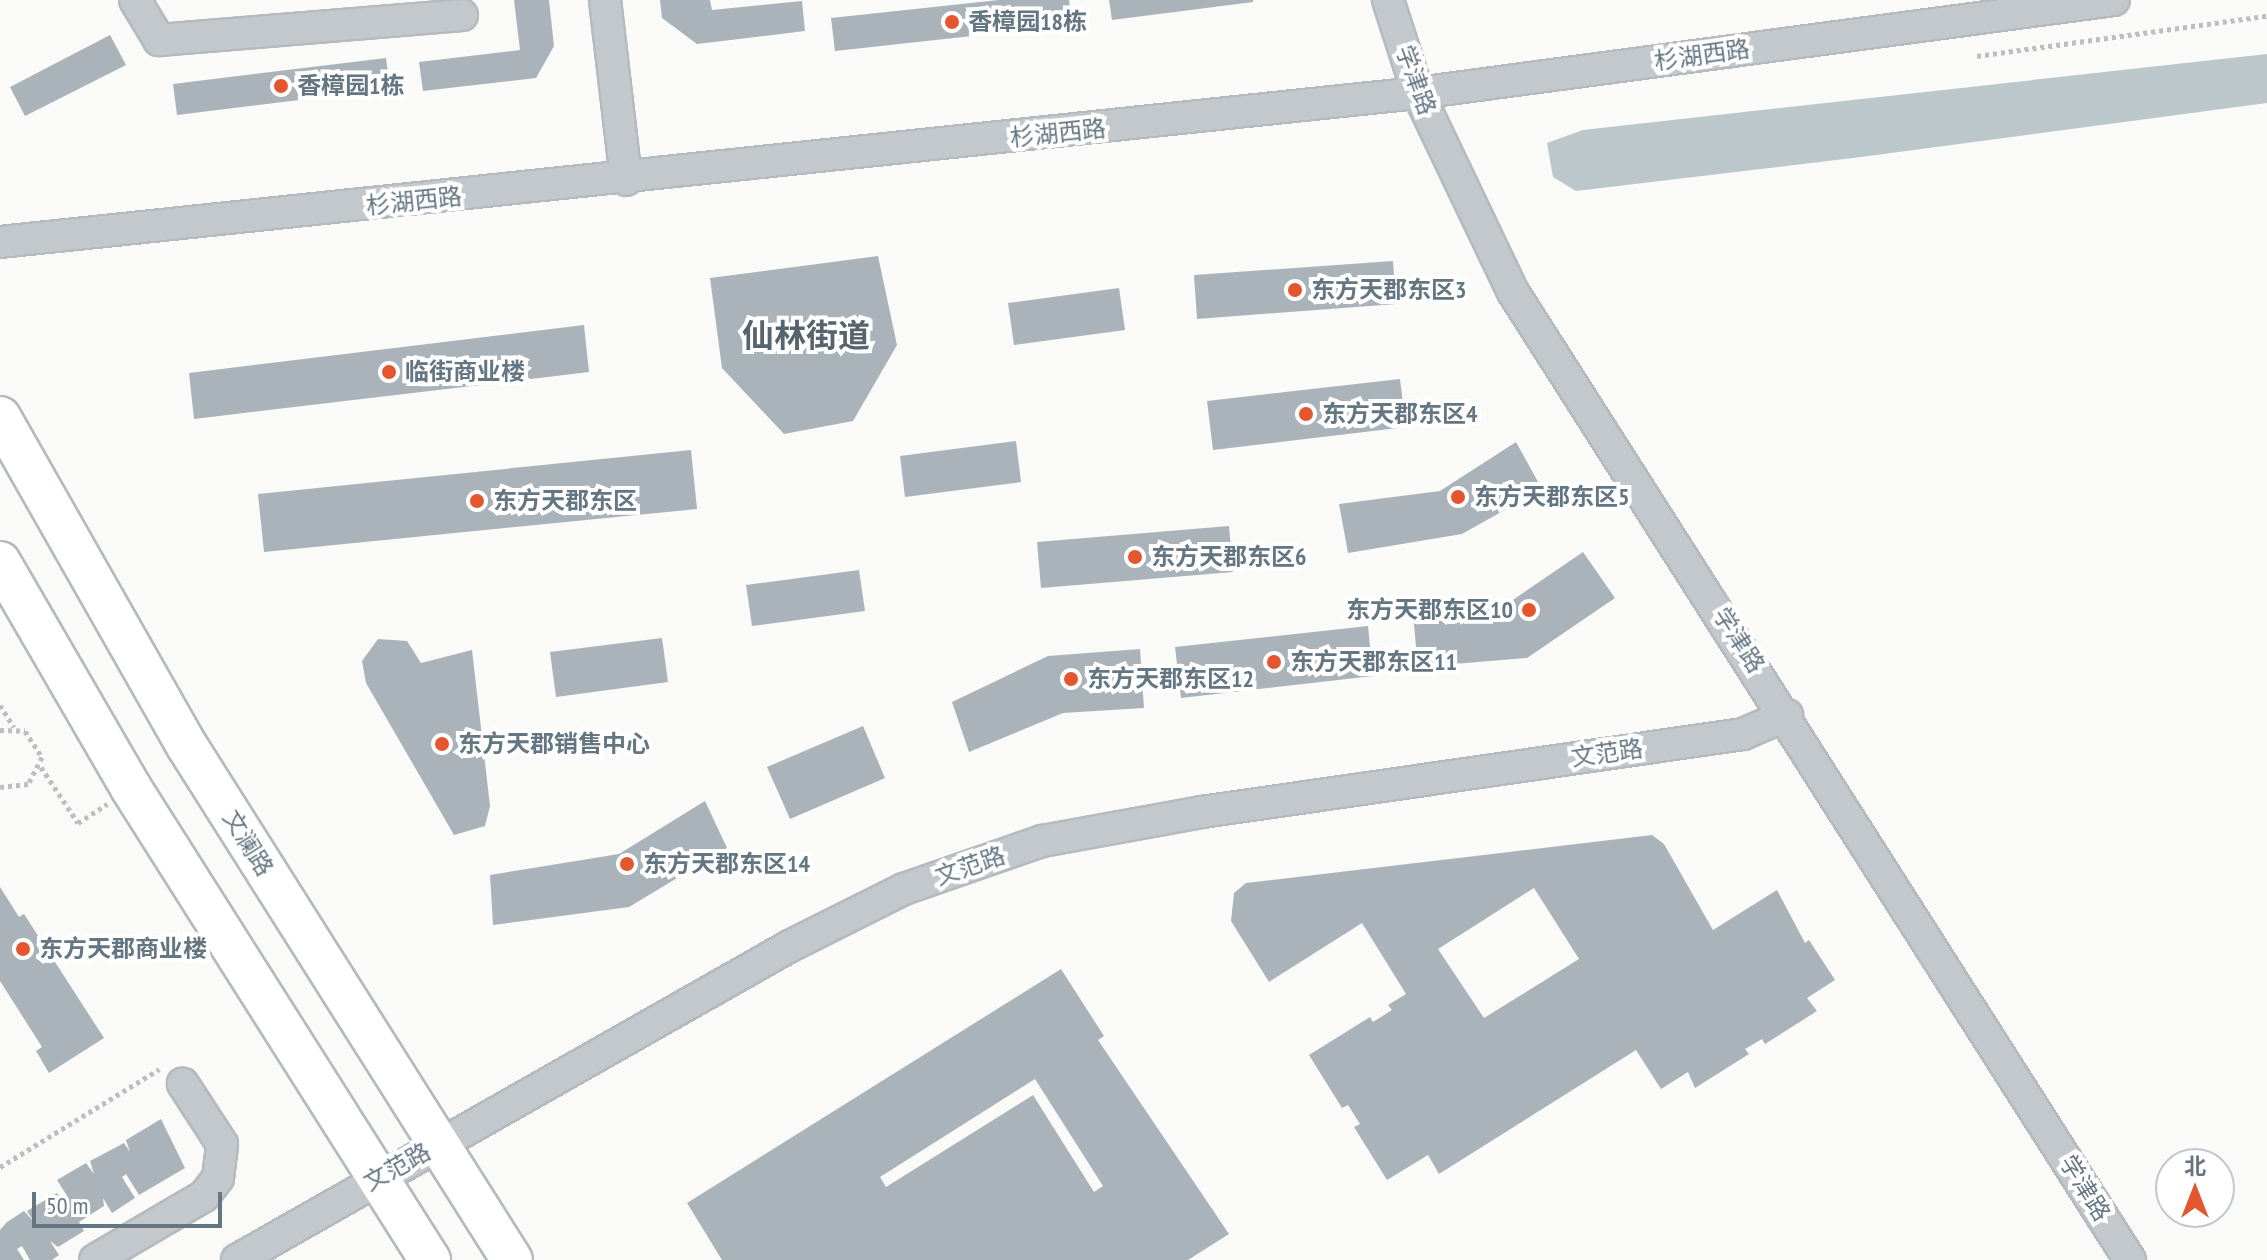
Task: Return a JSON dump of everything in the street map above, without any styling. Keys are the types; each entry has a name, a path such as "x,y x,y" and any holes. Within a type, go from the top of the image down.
{"main road":[{"name":"文澜路","path":"0,417 187,746 512,1260"},
{"path":"0,562 131,788 430,1260"}],"street":[{"path":"135,0 159,40 331,13 462,15"},
{"path":"605,0 626,180"},
{"name":"学津路","path":"1388,0 1418,93 1513,292 1787,715 2130,1260"},
{"name":"杉湖西路","path":"0,242 626,180 1418,93 2114,0"},
{"name":"文范路","path":"237,1260 377,1177 790,946 904,889 1042,841 1202,812 1743,734 1787,715"},
{"path":"95,1260 204,1196 218,1178 222,1144 183,1084"}],"path":[{"path":"1977,56 2267,16"},
{"path":"0,705 14,728"},
{"path":"0,730 14,728 34,737 41,767 78,823 131,788"},
{"path":"0,787 28,784 41,767"},
{"path":"0,1167 170,1063 183,1084"}],"shaded area":[{"path":"2267,54 2267,103 1861,157 1576,191 1553,177 1547,143 1583,130"}],"building":[{"path":"514,0 549,0 554,46 536,78 423,91 419,62 520,50"},
{"path":"660,0 710,0 712,10 802,1 805,31 697,44 662,18"},
{"name":"香樟园18栋","path":"999,0 1069,0 1072,25 835,51 831,18"},
{"path":"1109,0 1253,0 1253,2 1112,20"},
{"path":"110,35 126,65 25,116 10,87"},
{"name":"香樟园1栋","path":"386,58 390,89 177,115 173,84"},
{"path":"878,256 897,345 853,421 784,434 722,368 710,278"},
{"name":"东方天郡东区3","path":"1393,261 1396,304 1197,319 1194,275"},
{"path":"1119,288 1125,330 1014,345 1008,303"},
{"name":"临街商业楼","path":"584,325 589,372 194,419 189,373"},
{"name":"东方天郡东区4","path":"1400,379 1406,427 1213,450 1207,401"},
{"path":"1016,441 1021,482 905,497 900,456"},
{"name":"东方天郡东区5","path":"1516,442 1542,489 1462,534 1348,553 1339,504 1440,491"},
{"name":"东方天郡东区","path":"691,450 697,509 264,552 258,494"},
{"name":"东方天郡东区6","path":"1229,526 1233,572 1041,588 1037,542"},
{"name":"东方天郡东区10","path":"1583,552 1615,598 1527,658 1418,667 1413,615 1507,604"},
{"path":"859,570 865,611 752,626 746,585"},
{"name":"东方天郡东区11","path":"1368,626 1373,676 1181,698 1175,647"},
{"path":"662,638 668,682 556,697 550,652"},
{"name":"东方天郡销售中心","path":"378,639 407,641 421,663 472,650 490,806 485,826 454,835 366,683 362,661"},
{"name":"东方天郡东区12","path":"1140,649 1144,708 1063,713 969,752 952,702 1048,656"},
{"path":"863,726 885,778 790,819 767,767"},
{"name":"东方天郡东区14","path":"705,801 727,848 629,907 493,925 490,875 619,854"},
{"path":"1652,835 1664,844 1713,930 1777,890 1805,943 1809,940 1835,980 1807,998 1817,1011 1765,1044 1762,1039 1745,1049 1749,1054 1695,1088 1688,1072 1661,1089 1636,1050 1439,1174 1428,1155 1387,1180 1354,1127 1360,1124 1348,1105 1342,1108 1309,1055 1370,1017 1373,1022 1392,1010 1388,1005 1406,994 1362,923 1269,982 1231,921 1234,893 1246,883","holes":["1534,888 1579,959 1484,1018 1438,949"]},
{"name":"东方天郡商业楼","path":"0,887 19,917 24,914 104,1038 49,1073 36,1051 42,1047 0,981"},
{"path":"1061,969 1104,1036 1098,1040 1229,1234 1188,1260 722,1260 687,1203","holes":["1035,1079 1103,1186 1094,1192 1033,1095 886,1187 880,1177"]},
{"path":"161,1119 185,1168 139,1195 126,1174 122,1177 135,1198 112,1213 103,1198 104,1206 79,1222 84,1231 58,1247 50,1241 59,1255 52,1260 30,1260 22,1246 17,1249 24,1260 0,1260 0,1230 7,1222 24,1211 34,1222 27,1211 57,1193 67,1208 69,1199 57,1180 86,1163 94,1174 90,1161 124,1143 130,1152 126,1140"}],"place":[{"name":"香樟园18栋","path":"952,22"},
{"name":"香樟园1栋","path":"281,86"},
{"name":"东方天郡东区3","path":"1295,290"},
{"name":"临街商业楼","path":"389,372"},
{"name":"东方天郡东区4","path":"1306,414"},
{"name":"东方天郡东区5","path":"1458,497"},
{"name":"东方天郡东区","path":"477,501"},
{"name":"东方天郡东区6","path":"1135,557"},
{"name":"东方天郡东区10","path":"1529,610"},
{"name":"东方天郡东区11","path":"1274,662"},
{"name":"东方天郡东区12","path":"1071,679"},
{"name":"东方天郡销售中心","path":"442,744"},
{"name":"东方天郡东区14","path":"627,864"},
{"name":"东方天郡商业楼","path":"23,949"}],"district":[{"name":"仙林街道","path":"806,335"}]}
